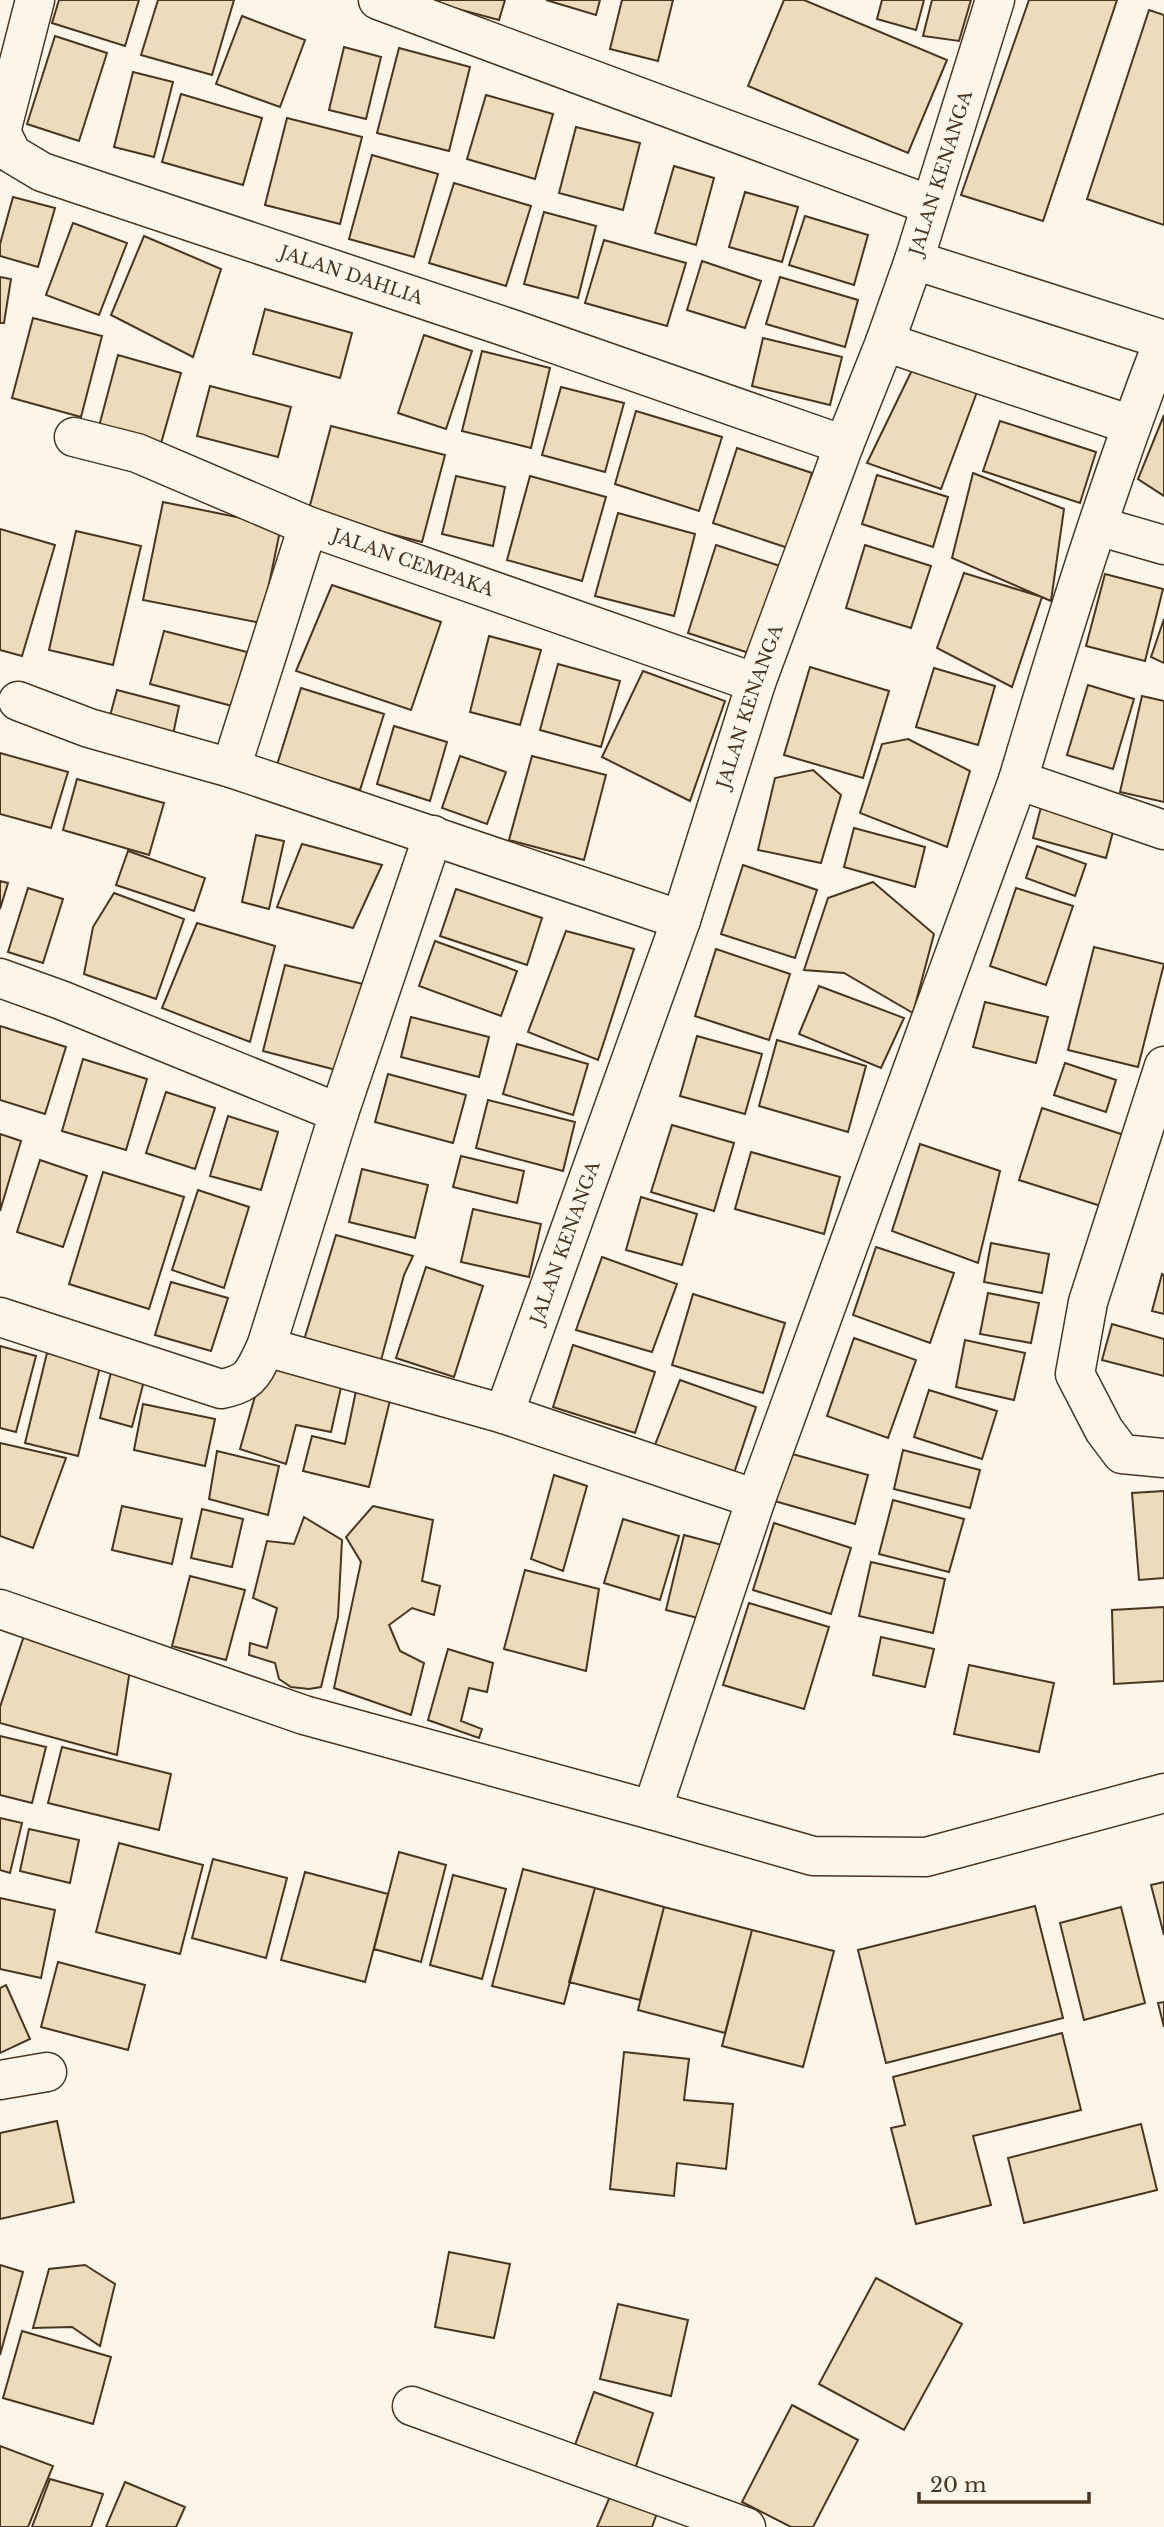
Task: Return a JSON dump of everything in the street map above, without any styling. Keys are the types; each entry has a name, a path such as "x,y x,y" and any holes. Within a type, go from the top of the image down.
{"street":[{"name":"JALAN DAHLIA","path":"35,0 1,132 12,154 42,172 509,327 844,445"},
{"path":"378,0 930,205"},
{"name":"JALAN KENANGA","path":"504,1414 681,920 756,683 914,260 995,0"},
{"path":"652,1810 756,1499 1018,780 1131,425 1164,340 914,260"},
{"path":"885,342 1131,425"},
{"name":"JALAN CEMPAKA","path":"74,437 137,453 307,526 756,683"},
{"path":"230,768 307,526"},
{"path":"1098,526 1164,545"},
{"path":"18,701 89,727 230,768 433,835 681,920"},
{"path":"1018,780 1164,830"},
{"path":"0,1317 221,1389 240,1385 252,1374 266,1347 340,1113 433,835"},
{"path":"0,978 74,1005 340,1113"},
{"path":"1164,1066 1088,1302 1075,1374 1104,1430 1122,1454 1164,1458"},
{"path":"266,1347 504,1414 756,1499"},
{"path":"2,1618 304,1715 813,1856 926,1857 1164,1793"},
{"path":"0,2080 47,2072"},
{"path":"412,2406 746,2527"}],"building":[{"path":"59,0 139,0 125,46 52,23"},
{"path":"158,0 234,0 212,75 141,55"},
{"path":"424,0 505,0 499,20"},
{"path":"546,0 600,0 596,15"},
{"path":"622,0 673,0 658,61 610,49"},
{"path":"784,0 804,0 947,60 908,153 748,86"},
{"path":"882,0 924,0 916,30 877,19"},
{"path":"932,0 971,0 959,41 923,36"},
{"path":"1029,0 1117,0 1043,221 961,195"},
{"path":"1149,10 1164,15 1164,225 1087,199"},
{"path":"242,16 305,40 280,107 216,84"},
{"path":"55,36 107,53 79,141 27,124"},
{"path":"344,47 381,57 366,119 329,110"},
{"path":"399,48 470,67 449,151 377,133"},
{"path":"133,72 173,82 154,157 114,147"},
{"path":"181,94 262,118 243,185 162,162"},
{"path":"486,95 553,114 535,179 467,159"},
{"path":"287,118 362,137 340,224 265,205"},
{"path":"576,127 640,143 623,210 559,193"},
{"path":"372,155 438,174 414,257 349,239"},
{"path":"674,166 714,178 696,245 655,233"},
{"path":"454,183 531,206 506,286 429,263"},
{"path":"745,192 798,207 782,262 729,247"},
{"path":"13,197 55,208 38,267 0,256 0,244"},
{"path":"544,212 596,226 578,298 524,284"},
{"path":"805,216 868,235 854,285 789,265"},
{"path":"73,223 127,243 99,315 46,295"},
{"path":"144,236 221,269 193,357 111,315"},
{"path":"604,240 686,263 667,326 585,303"},
{"path":"702,261 761,281 745,328 687,310"},
{"path":"0,277 11,279 4,323 0,323"},
{"path":"780,277 858,300 845,347 766,324"},
{"path":"265,309 352,333 340,378 253,354"},
{"path":"33,318 102,336 81,417 12,398"},
{"path":"424,335 472,351 446,429 398,413"},
{"path":"763,338 842,357 830,405 752,386"},
{"path":"482,351 550,368 531,448 462,431"},
{"path":"118,355 181,373 160,447 98,430"},
{"path":"915,364 980,384 941,489 867,463"},
{"path":"210,386 291,407 278,457 197,436"},
{"path":"561,387 624,403 605,472 542,455"},
{"path":"636,411 722,437 699,511 615,484"},
{"path":"1164,415 1164,496 1138,479"},
{"path":"1000,421 1096,452 1080,503 983,471"},
{"path":"331,426 445,455 422,542 308,513"},
{"path":"737,448 812,473 788,548 713,523"},
{"path":"973,473 1064,509 1051,601 952,558"},
{"path":"877,475 948,497 933,547 862,524"},
{"path":"456,476 505,487 493,546 442,534"},
{"path":"530,476 606,497 582,581 507,560"},
{"path":"163,502 281,526 261,623 143,600"},
{"path":"618,513 695,534 674,616 595,596"},
{"path":"0,529 55,545 22,656 0,650"},
{"path":"76,531 141,546 113,665 49,650"},
{"path":"716,545 780,566 752,654 688,633"},
{"path":"865,545 931,566 911,628 846,608"},
{"path":"964,573 1042,597 1012,687 937,648"},
{"path":"1105,574 1163,589 1145,661 1086,646"},
{"path":"332,585 441,622 411,710 296,671"},
{"path":"1164,619 1164,663 1151,657"},
{"path":"164,631 247,652 232,706 150,684"},
{"path":"489,636 541,650 520,725 470,712"},
{"path":"558,664 620,681 601,747 540,730"},
{"path":"810,667 889,691 863,778 784,755"},
{"path":"934,668 995,686 978,745 916,727"},
{"path":"643,671 725,701 690,801 602,757"},
{"path":"1088,685 1134,699 1113,769 1067,755"},
{"path":"301,688 384,714 360,790 277,765"},
{"path":"117,690 179,706 171,744 107,727"},
{"path":"1142,696 1164,701 1164,802 1120,792"},
{"path":"394,726 447,742 430,801 377,784"},
{"path":"908,739 970,771 947,847 860,813 882,744"},
{"path":"0,753 68,772 51,828 0,814"},
{"path":"460,756 506,772 487,824 442,808"},
{"path":"532,756 606,775 584,860 509,840"},
{"path":"813,770 841,795 821,863 758,850 775,778"},
{"path":"77,779 164,803 149,855 63,830"},
{"path":"1041,807 1114,828 1106,858 1033,838"},
{"path":"854,828 925,847 915,887 844,867"},
{"path":"256,835 284,841 269,909 242,902"},
{"path":"302,844 382,865 353,928 277,907"},
{"path":"1037,846 1086,864 1075,896 1026,878"},
{"path":"128,851 205,878 194,911 116,885"},
{"path":"743,865 817,890 795,958 721,934"},
{"path":"0,881 8,883 0,909"},
{"path":"873,882 934,934 913,1013 844,973 804,970 828,898"},
{"path":"28,888 63,899 43,963 8,952"},
{"path":"1016,888 1073,906 1046,985 990,966"},
{"path":"456,889 542,918 527,965 440,936"},
{"path":"114,893 184,919 156,999 84,974 93,927"},
{"path":"197,923 275,946 250,1042 162,1008"},
{"path":"566,931 634,949 598,1060 528,1032"},
{"path":"435,941 517,971 501,1016 419,986"},
{"path":"1094,947 1164,964 1138,1067 1068,1050"},
{"path":"716,949 790,974 769,1040 695,1016"},
{"path":"285,965 363,984 340,1071 263,1051"},
{"path":"819,986 904,1018 881,1068 799,1034"},
{"path":"985,1002 1048,1017 1036,1063 973,1047"},
{"path":"411,1017 489,1037 479,1077 401,1057"},
{"path":"0,1026 66,1047 45,1114 0,1100"},
{"path":"697,1036 762,1054 745,1114 680,1096"},
{"path":"777,1040 866,1066 848,1132 759,1106"},
{"path":"517,1044 588,1064 573,1115 503,1094"},
{"path":"83,1059 147,1079 126,1150 62,1131"},
{"path":"1065,1063 1116,1080 1106,1112 1054,1095"},
{"path":"388,1074 466,1095 453,1143 375,1122"},
{"path":"166,1092 215,1108 195,1169 146,1153"},
{"path":"488,1100 575,1122 563,1171 476,1148"},
{"path":"1042,1108 1127,1136 1104,1207 1019,1180"},
{"path":"228,1116 278,1132 261,1190 210,1176"},
{"path":"672,1125 734,1143 714,1211 651,1192"},
{"path":"0,1134 21,1141 0,1211"},
{"path":"920,1144 1000,1171 978,1263 892,1231"},
{"path":"751,1152 840,1177 824,1234 735,1209"},
{"path":"461,1156 524,1171 517,1203 453,1187"},
{"path":"40,1160 87,1176 63,1247 17,1232"},
{"path":"362,1169 428,1185 415,1238 349,1222"},
{"path":"103,1172 184,1197 149,1309 69,1284"},
{"path":"198,1190 249,1207 224,1288 172,1270"},
{"path":"641,1197 697,1214 682,1265 626,1250"},
{"path":"473,1209 541,1224 529,1277 461,1262"},
{"path":"336,1235 413,1256 404,1275 380,1364 304,1340"},
{"path":"991,1243 1049,1254 1042,1293 984,1282"},
{"path":"876,1247 954,1273 930,1343 853,1315"},
{"path":"602,1257 677,1284 652,1352 576,1330"},
{"path":"426,1267 483,1286 454,1377 396,1358"},
{"path":"1162,1274 1164,1275 1164,1314 1152,1311"},
{"path":"171,1282 228,1298 211,1351 155,1335"},
{"path":"988,1293 1039,1303 1031,1343 980,1334"},
{"path":"693,1294 785,1323 763,1393 672,1365"},
{"path":"1112,1324 1164,1339 1164,1376 1102,1360"},
{"path":"854,1338 916,1360 888,1438 827,1416"},
{"path":"965,1340 1025,1353 1014,1400 956,1387"},
{"path":"573,1345 655,1372 635,1433 553,1407"},
{"path":"0,1346 36,1356 16,1432 0,1428"},
{"path":"47,1353 100,1367 78,1456 25,1443"},
{"path":"265,1361 342,1383 331,1432 296,1425 286,1464 240,1449"},
{"path":"112,1368 145,1377 132,1427 100,1418"},
{"path":"680,1380 756,1407 734,1473 655,1445"},
{"path":"357,1386 392,1392 369,1487 303,1471 312,1436 345,1444"},
{"path":"929,1390 997,1411 982,1459 914,1437"},
{"path":"143,1404 215,1419 205,1466 134,1450"},
{"path":"0,1443 66,1458 33,1548 0,1536"},
{"path":"903,1450 980,1470 970,1508 894,1489"},
{"path":"217,1451 279,1466 268,1515 209,1499"},
{"path":"785,1452 868,1475 855,1524 771,1500"},
{"path":"554,1475 587,1486 563,1571 531,1559"},
{"path":"1164,1491 1164,1578 1139,1580 1132,1493"},
{"path":"893,1500 964,1519 949,1572 879,1554"},
{"path":"122,1506 182,1519 172,1564 112,1550"},
{"path":"373,1506 433,1520 422,1581 440,1586 434,1615 412,1608 389,1625 400,1651 424,1663 411,1715 334,1688 361,1562 346,1537"},
{"path":"202,1509 243,1519 232,1567 191,1558"},
{"path":"304,1517 342,1540 338,1617 321,1687 309,1689 291,1687 279,1679 275,1663 249,1655 250,1643 267,1648 277,1608 253,1598 267,1541 294,1544"},
{"path":"623,1519 679,1536 660,1600 604,1583"},
{"path":"774,1523 851,1548 831,1614 753,1590"},
{"path":"684,1535 726,1546 706,1620 666,1610"},
{"path":"871,1562 945,1579 933,1633 859,1616"},
{"path":"525,1570 599,1589 586,1671 504,1649"},
{"path":"190,1576 245,1590 226,1660 172,1646"},
{"path":"749,1603 829,1627 804,1709 723,1685"},
{"path":"1164,1607 1164,1681 1114,1684 1112,1610"},
{"path":"26,1630 131,1663 117,1755 0,1723 0,1707"},
{"path":"881,1637 934,1649 925,1687 873,1675"},
{"path":"448,1649 493,1663 487,1692 469,1688 461,1721 482,1729 479,1738 428,1720"},
{"path":"969,1665 1054,1683 1039,1752 954,1734"},
{"path":"0,1736 46,1747 32,1803 0,1795"},
{"path":"62,1747 171,1774 159,1830 48,1803"},
{"path":"0,1818 22,1823 10,1873 0,1870"},
{"path":"29,1829 79,1840 70,1883 20,1871"},
{"path":"119,1843 203,1865 180,1954 96,1932"},
{"path":"399,1852 446,1865 421,1962 374,1949"},
{"path":"213,1859 287,1878 266,1958 192,1938"},
{"path":"523,1869 595,1888 564,2004 492,1986"},
{"path":"305,1872 388,1894 365,1982 281,1960"},
{"path":"453,1875 506,1889 482,1979 430,1965"},
{"path":"1164,1882 1164,1935 1151,1885"},
{"path":"595,1888 664,1907 640,2000 569,1982"},
{"path":"0,1898 55,1910 41,1978 0,1969"},
{"path":"1035,1906 1063,2018 886,2063 858,1950"},
{"path":"664,1907 752,1930 725,2033 638,2010"},
{"path":"1121,1907 1145,2003 1084,2020 1060,1923"},
{"path":"752,1930 834,1951 803,2067 722,2046"},
{"path":"58,1962 145,1985 128,2050 41,2027"},
{"path":"6,1985 30,2039 0,2053 0,1988"},
{"path":"1164,2002 1164,2027 1158,2003"},
{"path":"1062,2033 1081,2110 973,2136 991,2205 916,2224 891,2128 905,2125 893,2077"},
{"path":"624,2052 689,2059 684,2100 733,2104 726,2169 677,2163 674,2196 610,2189"},
{"path":"57,2121 74,2202 0,2219 0,2133"},
{"path":"1141,2124 1157,2190 1024,2223 1008,2158"},
{"path":"449,2252 510,2264 494,2338 435,2327"},
{"path":"0,2265 23,2272 0,2355"},
{"path":"85,2265 115,2284 100,2346 72,2327 33,2328 49,2269"},
{"path":"876,2278 962,2324 904,2430 819,2384"},
{"path":"618,2304 688,2320 671,2396 600,2379"},
{"path":"22,2331 111,2357 93,2424 3,2398"},
{"path":"594,2392 653,2413 635,2469 574,2448"},
{"path":"792,2405 858,2440 813,2527 791,2527 742,2502"},
{"path":"0,2446 53,2466 28,2527 0,2527"},
{"path":"50,2479 103,2494 91,2527 32,2527"},
{"path":"125,2482 185,2507 176,2527 106,2527"},
{"path":"611,2494 657,2513 652,2527 597,2527"}]}
